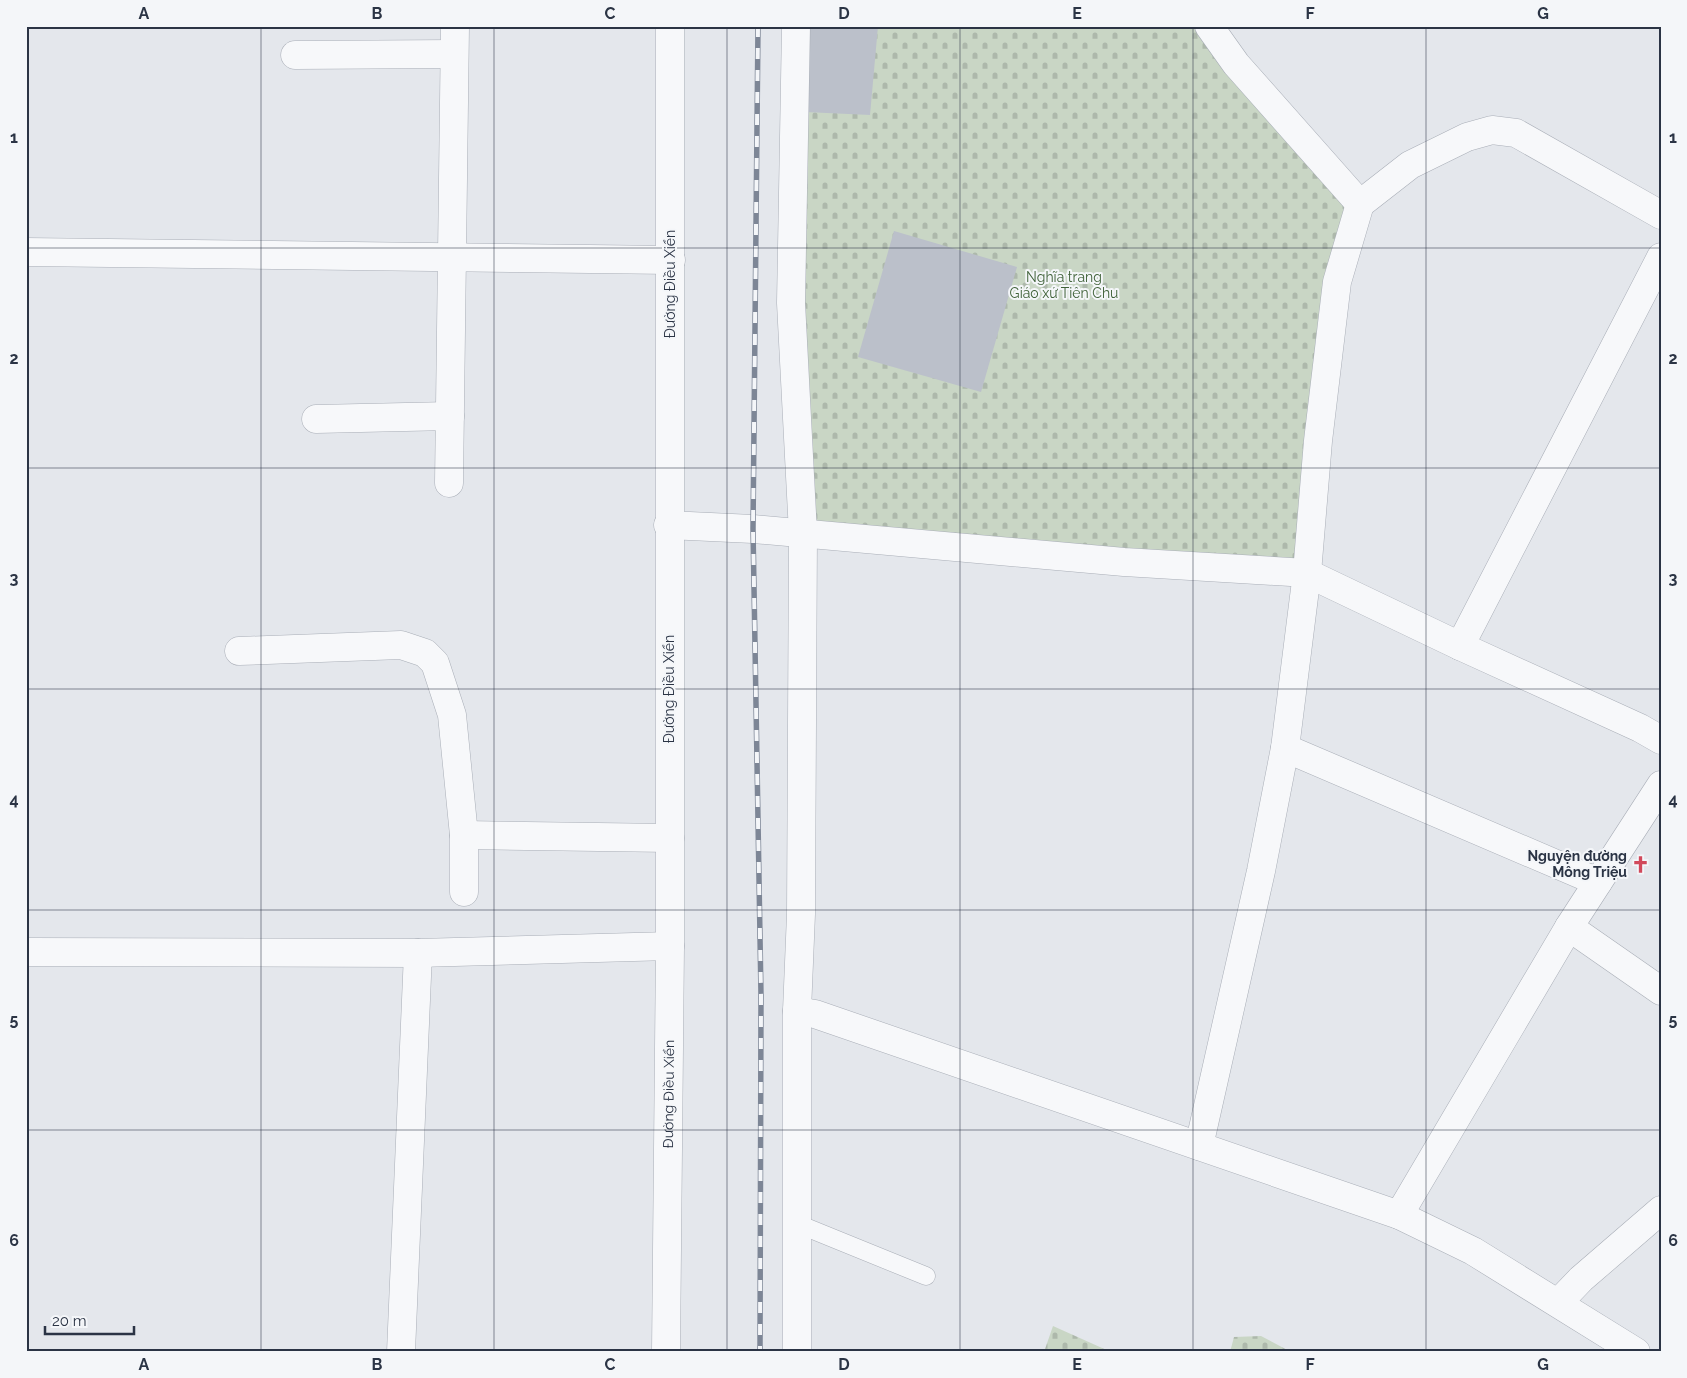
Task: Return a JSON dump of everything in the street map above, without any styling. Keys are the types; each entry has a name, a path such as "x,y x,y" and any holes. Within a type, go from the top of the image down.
{"street":[{"path":"449,483 455,26"},
{"name":"Đường Điều Xiển","path":"666,1352 670,946 668,525 671,260 670,26"},
{"path":"796,26 792,303 803,533 797,1352"},
{"path":"1210,26 1236,64 1360,204"},
{"path":"295,55 454,54"},
{"path":"1199,1146 1257,890 1285,748 1307,573 1318,441 1337,282 1360,204 1410,165 1467,137 1492,130 1516,133 1661,215"},
{"path":"26,252 671,260"},
{"path":"1460,646 1661,258"},
{"path":"316,419 450,416"},
{"path":"668,525 803,533 1124,562 1307,573 1460,646 1640,728 1661,740"},
{"path":"239,651 401,645 425,653 435,663 452,715 464,834 464,892"},
{"path":"1285,748 1598,882"},
{"path":"1399,1215 1569,927 1661,785"},
{"path":"464,834 670,838"},
{"path":"1569,927 1661,991"},
{"path":"26,952 418,953 670,946"},
{"path":"401,1352 418,953"},
{"path":"798,1011 815,1014 1399,1215 1473,1251 1559,1302 1636,1352"},
{"path":"1559,1302 1581,1279 1661,1210"}],"lane":[{"path":"798,1224 926,1276"}],"green space":[{"name":"Nghĩa trang Giáo xứ Tiên Chu","path":"806,26 1197,26 1348,207 1297,561 1120,550 812,523 802,302"},
{"path":"1053,1326 1111,1352 1044,1352"},
{"path":"1261,1336 1291,1352 1230,1352 1234,1337"}],"building":[{"path":"806,26 878,26 870,115 805,112"},
{"path":"894,231 1017,267 981,392 858,357"}],"railway":[{"path":"758,26 753,529 761,995 760,1352"}],"place":[{"name":"Nguyện đường Mông Triệu","path":"1641,864"}]}
